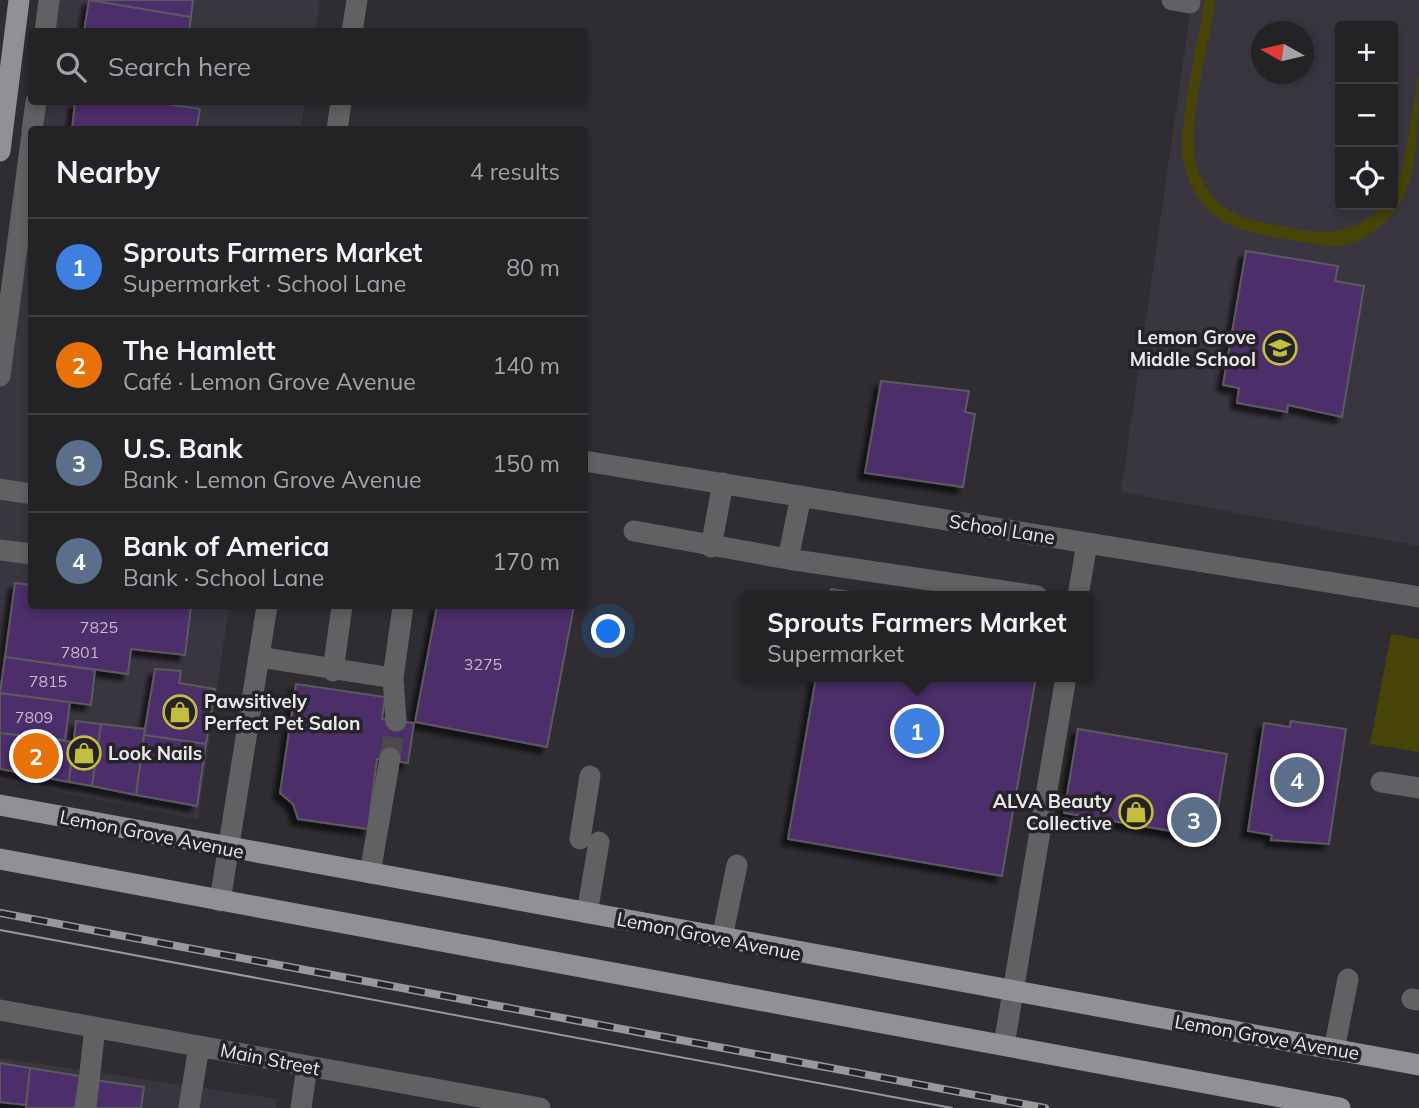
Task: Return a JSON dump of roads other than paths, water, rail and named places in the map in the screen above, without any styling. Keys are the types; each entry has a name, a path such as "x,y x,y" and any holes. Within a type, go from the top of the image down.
{"main road":[{"path":"0,151 19,0"},
{"name":"Lemon Grove Avenue","path":"0,805 1012,993 1419,1065"},
{"path":"0,859 1340,1108"}],"street":[{"path":"46,28 49,0"},
{"path":"353,28 357,0"},
{"path":"33,126 36,105"},
{"path":"335,105 337,126"},
{"path":"0,376 9,230 28,149"},
{"name":"School Lane","path":"588,462 1419,597"},
{"path":"711,547 723,483"},
{"path":"0,489 28,493"},
{"path":"788,559 801,496"},
{"path":"634,531 711,547 1003,591"},
{"path":"1079,591 1087,543"},
{"path":"0,550 28,554"},
{"path":"220,901 267,609"},
{"path":"333,671 342,609"},
{"path":"396,721 393,678 403,609"},
{"path":"259,657 333,671 393,678"},
{"path":"1004,1045 1065,682"},
{"path":"370,873 390,758"},
{"path":"587,913 590,776"},
{"path":"1381,782 1419,788"},
{"path":"722,938 737,865"},
{"path":"1334,1049 1348,979"},
{"name":"Main Street","path":"0,1010 540,1108"},
{"path":"86,1108 95,1027"},
{"path":"189,1108 199,1046"},
{"path":"301,1108 306,1066"}],"tunnel":[{"path":"390,758 396,721"}],"tram line":[{"path":"0,930 952,1108"}],"railway":[{"path":"0,913 1045,1108"}],"place":[{"name":"Lemon Grove Middle School","path":"1280,348"},
{"name":"Pawsitively Perfect Pet Salon","path":"180,712"},
{"name":"Sprouts Farmers Market","path":"917,731"},
{"name":"Look Nails","path":"84,753"},
{"name":"The Hamlett","path":"36,756"},
{"name":"Bank of America","path":"1297,780"},
{"name":"ALVA Beauty Collective","path":"1136,812"},
{"name":"U.S. Bank","path":"1194,820"}]}
